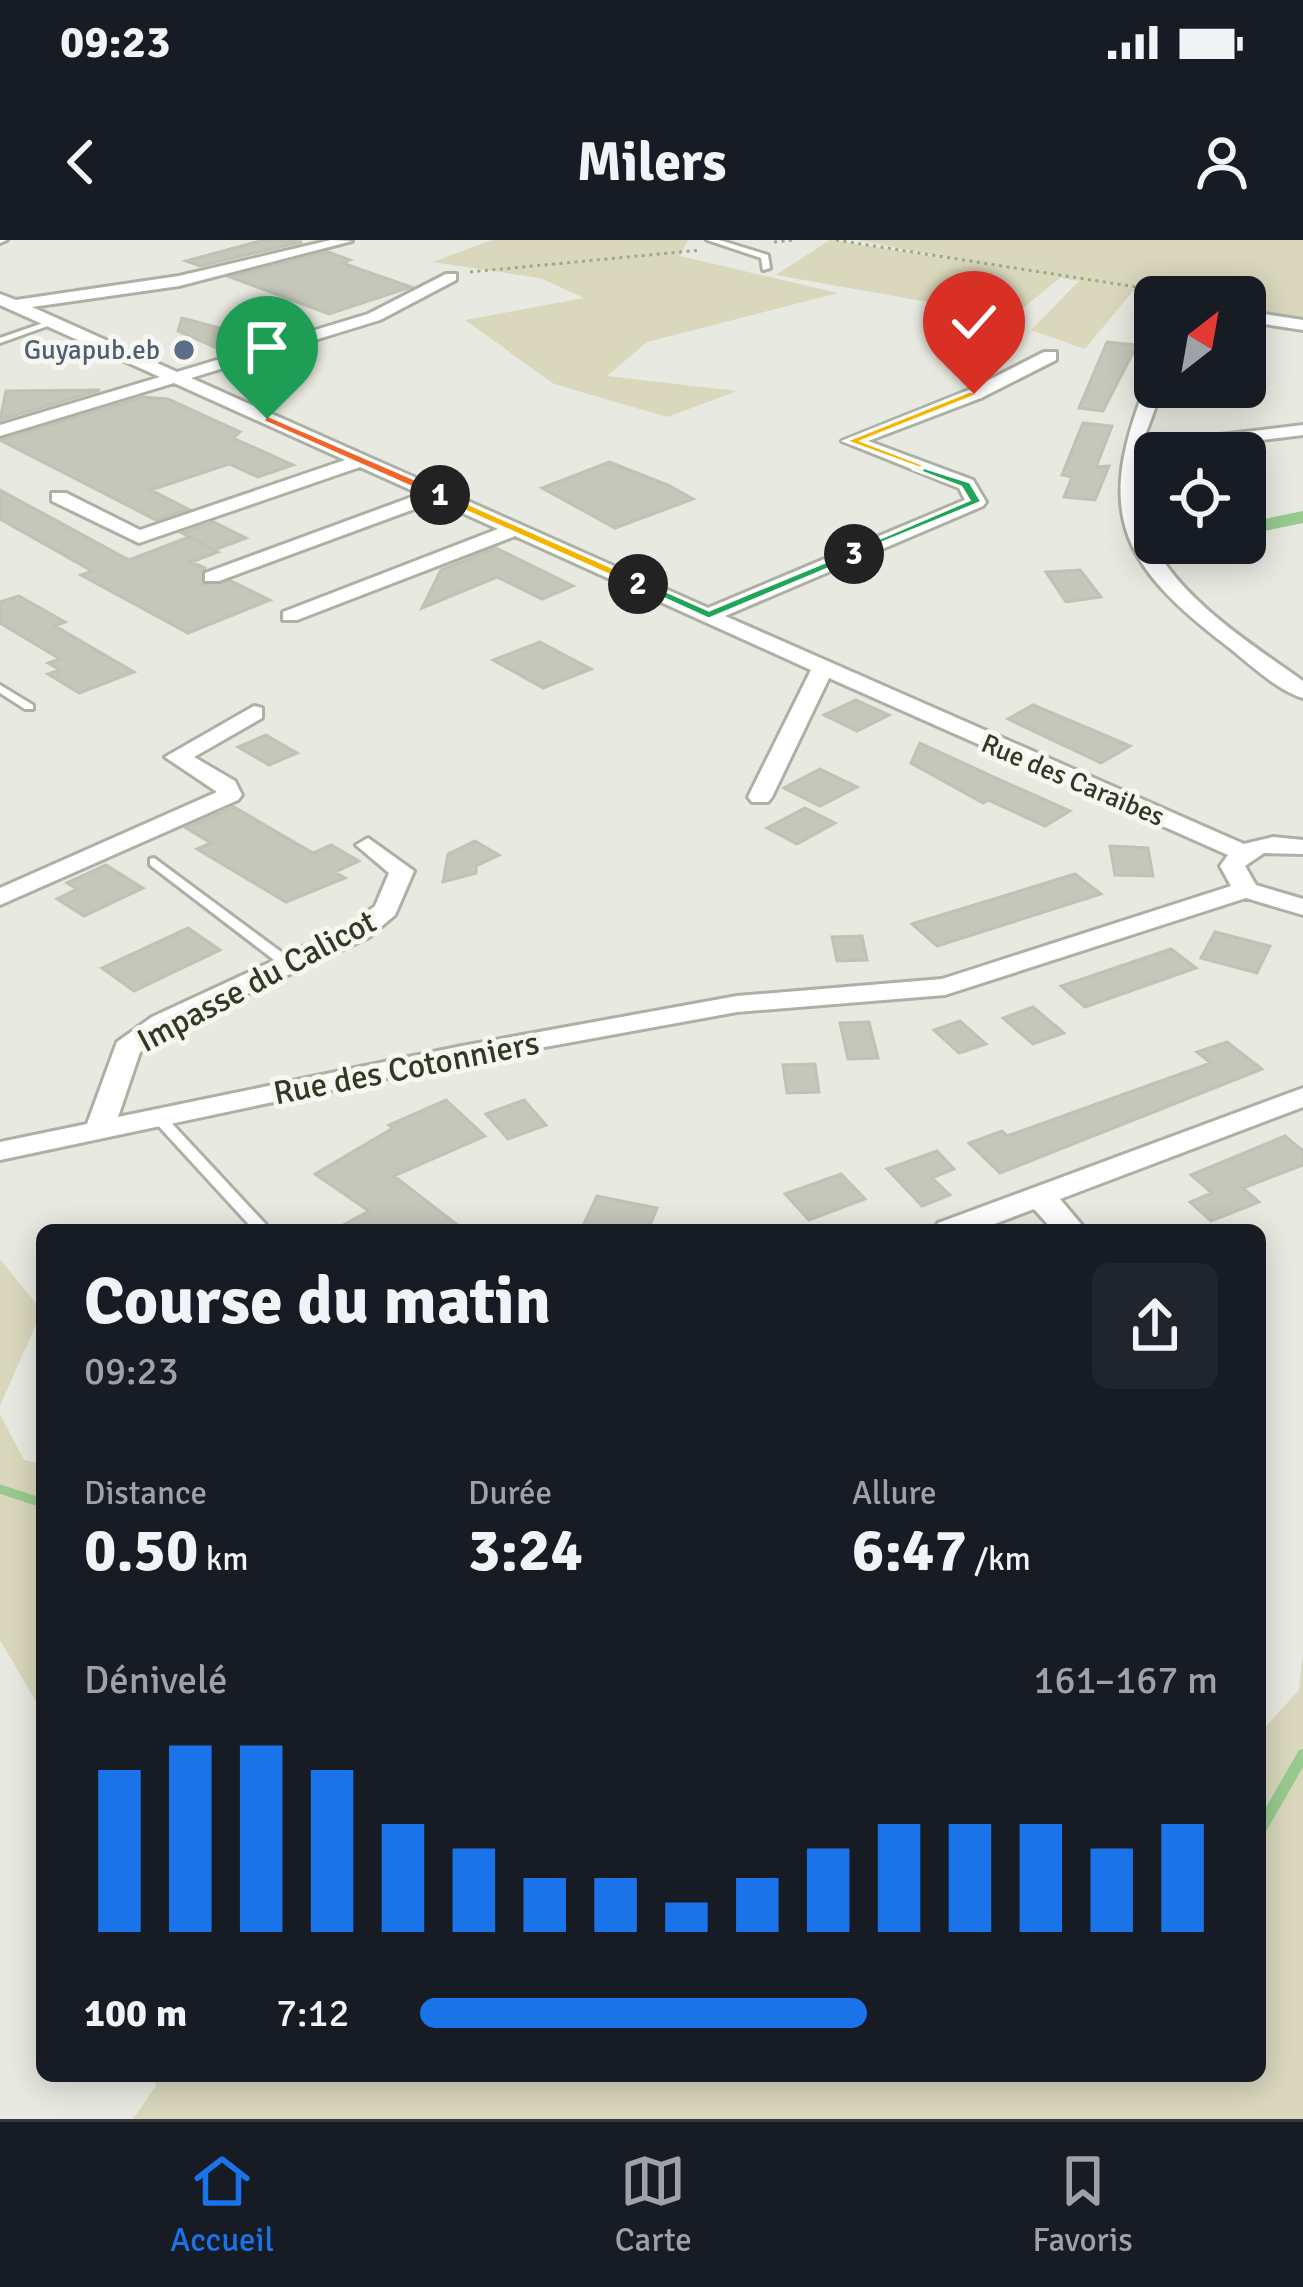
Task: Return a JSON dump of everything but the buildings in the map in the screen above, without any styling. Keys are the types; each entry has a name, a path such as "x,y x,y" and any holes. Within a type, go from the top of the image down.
{"street":[{"path":"8,302 179,281 345,241"},
{"path":"0,431 374,317 451,277"},
{"name":"Rue des Caraibes","path":"8,302 1242,852"},
{"path":"1266,319 1303,325"},
{"path":"715,618 976,502 966,484 851,441 974,394 1050,356"},
{"path":"1147,408 1133,443 1127,501 1162,575 1222,631 1303,691"},
{"path":"1133,443 1179,445 1303,430"},
{"path":"59,496 139,537 359,460"},
{"path":"212,578 438,494"},
{"path":"290,616 516,529"},
{"path":"760,796 823,668"},
{"path":"0,897 230,795 226,786 177,758 254,713"},
{"path":"1303,847 1277,844 1242,852 1232,874 1246,890 1303,907"},
{"name":"Impasse du Calicot","path":"99,1130 127,1048 162,1024 360,931 386,910 402,871 368,845"},
{"name":"Rue des Cotonniers","path":"0,1151 463,1054 814,994 945,987 1246,890"},
{"path":"965,1224 1303,1097"},
{"path":"1039,1196 1065,1224"}],"lane":[{"path":"711,240 764,257 766,268"},
{"path":"0,341 52,323"},
{"path":"0,688 29,707"},
{"path":"154,862 287,963"},
{"path":"158,1118 257,1224"}],"path":[{"path":"451,277 490,266 794,240"},
{"path":"836,240 1134,287"}],"shaded area":[{"path":"492,240 688,240 680,256 838,293 647,342 607,376 737,391 667,417 554,384 465,320 584,298 540,278 432,262"},
{"path":"830,240 953,259 858,240 1303,240 1303,318 1266,312 1266,276 1134,276 1134,291 1085,349 1031,330 1079,281 1060,278 1012,317 776,275"},
{"path":"0,1259 36,1304 36,1325 0,1406"},
{"path":"0,1414 24,1460 36,1463 36,1702 0,1640"},
{"path":"1303,1653 1303,2119 133,2119 155,2082 1266,2082 1266,1726 1299,1690"}],"waterway":[{"path":"1266,525 1303,517"},
{"path":"0,1489 36,1501"},
{"path":"1266,1820 1303,1755"}],"place":[{"name":"Guyapub.eb","path":"184,350"}],"route":[{"path":"267,419 709,615 976,502 966,484 851,441 974,394"}]}
